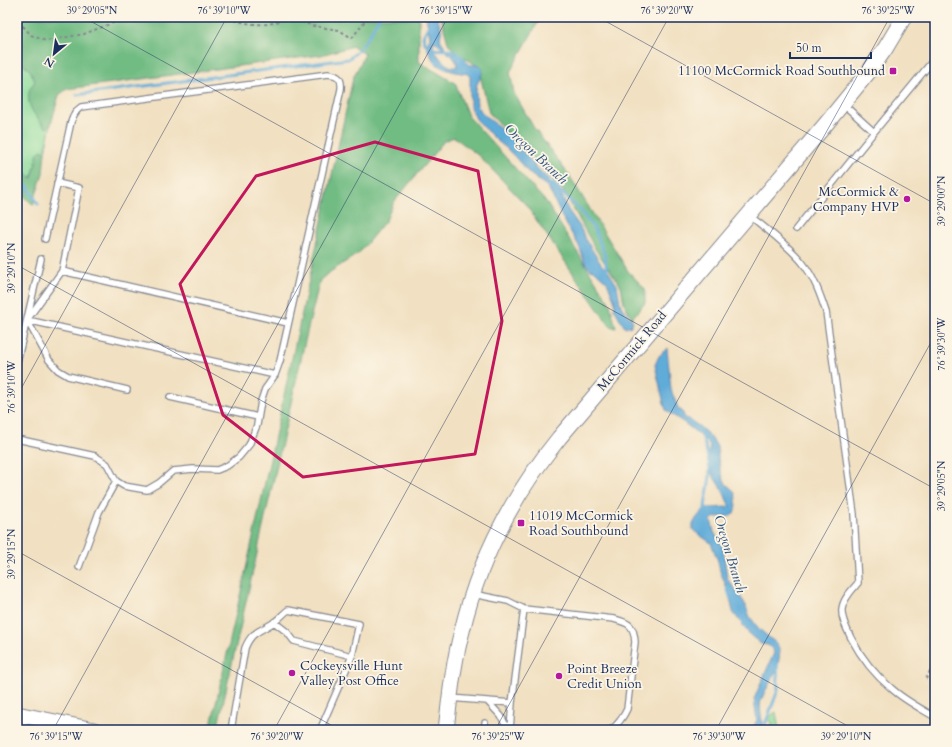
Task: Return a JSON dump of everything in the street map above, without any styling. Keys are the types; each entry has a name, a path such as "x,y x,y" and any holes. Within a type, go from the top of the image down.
{"main road":[{"name":"McCormick Road","path":"446,730 461,632 473,594 504,519 522,490 546,454 582,410 874,65 904,17"},
{"path":"17,714 94,730"}],"lane":[{"path":"928,17 935,22"},
{"path":"796,229 935,58"},
{"path":"17,439 95,456 107,464 116,481 124,486 147,490 159,483 172,472 193,469 217,470 227,466 239,457 249,445 257,425 261,401 265,389 275,375 280,361 342,83 334,74 328,74 81,107 77,109 71,122 45,239"},
{"path":"843,103 874,132"},
{"path":"27,320 62,271 79,188 57,183"},
{"path":"748,215 788,248 802,262 820,294 826,312 854,514 858,583 845,600 842,609 844,622 856,648 878,677 891,689 935,717"},
{"path":"17,362 41,259"},
{"path":"62,271 288,323"},
{"path":"27,320 275,375"},
{"path":"27,320 49,360 58,370 68,376 127,390"},
{"path":"170,397 258,417"},
{"path":"79,567 99,512 116,481"},
{"path":"473,594 508,601 524,609 614,619 626,622 634,633 635,642 627,709 619,723 611,730"},
{"path":"509,730 524,609"},
{"path":"231,730 248,640 254,633 274,622 288,610 359,624 352,656 320,730"},
{"path":"274,622 287,632 294,642 352,656"},
{"path":"450,698 512,703"},
{"path":"488,702 501,716 509,730"},
{"path":"485,723 485,730"}],"path":[{"path":"19,17 23,26 30,35 46,41 84,34 128,17"},
{"path":"222,17 248,24 267,25 288,17 313,26 339,30 352,38 368,17"},
{"path":"17,39 23,26"},
{"path":"926,679 933,665 935,666"}],"highlighted area":[{"path":"375,142 478,171 502,321 475,454 303,477 223,415 180,284 256,176"}],"green space":[{"path":"17,17 419,17 419,62 455,83 468,116 546,202 610,304 616,328 610,326 526,205 479,156 454,137 444,141 394,202 386,220 359,253 320,280 217,730 210,730 353,78 365,54 353,46 321,55 67,89 59,95 51,124 46,128 33,112 29,103 29,91 35,81 30,70 17,59"},
{"path":"441,17 541,17 510,72 514,93 534,128 569,175 628,271 645,289 645,303 632,318 624,303 621,286 596,250 563,190 489,113 478,66 455,52 448,43"},
{"path":"17,59 30,70 35,81 46,128 51,124 45,152 41,150 31,179 17,164"},
{"path":"41,150 45,152 43,173 33,205 17,189 17,164 32,178 38,153"},
{"path":"776,712 779,730 765,730 773,726 769,717"}],"water":[{"name":"Oregon Branch","path":"426,17 437,17 441,28 440,40 444,45 470,65 478,65 482,68 482,74 476,89 477,106 484,115 507,133 535,166 557,188 586,240 601,264 608,271 617,285 622,308 633,321 631,326 625,328 614,308 614,299 607,282 595,271 590,269 585,263 579,246 562,217 548,187 530,174 515,157 476,119 470,105 469,74 450,70 437,64 432,58 427,47 430,37","holes":["434,41 456,61 457,67 449,66 442,61 433,47"]},
{"name":"Oregon Branch","path":"667,348 671,390 678,408 683,412 684,417 702,429 716,445 718,461 723,477 726,484 733,490 735,495 736,506 733,514 730,516 716,517 711,520 714,532 723,548 727,578 744,602 750,617 759,629 777,644 780,651 777,669 760,704 762,722 761,730 752,730 757,720 754,699 774,653 768,645 761,644 750,635 733,612 729,593 711,543 694,531 692,527 701,512 706,508 729,507 729,505 723,491 713,476 708,458 710,447 708,443 705,439 666,410 655,365 659,356"}],"waterway":[{"path":"77,95 348,59 362,45 379,17"},
{"name":"Oregon Branch","path":"432,17 423,37 425,43 434,49 447,50 459,54 465,60"},
{"path":"17,181 28,187 38,204"},
{"name":"Oregon Branch","path":"552,183 580,210 595,230 605,256 607,272"},
{"name":"Oregon Branch","path":"702,436 710,471 705,511"},
{"name":"Oregon Branch","path":"727,587 731,599"},
{"name":"Oregon Branch","path":"763,730 778,690 777,664"}],"place":[{"name":"11100 McCormick Road Southbound","path":"893,71"},
{"name":"McCormick & Company HVP","path":"907,199"},
{"name":"11019 McCormick Road Southbound","path":"521,523"},
{"name":"Cockeysville Hunt Valley Post Office","path":"292,673"},
{"name":"Point Breeze Credit Union","path":"559,676"}]}
